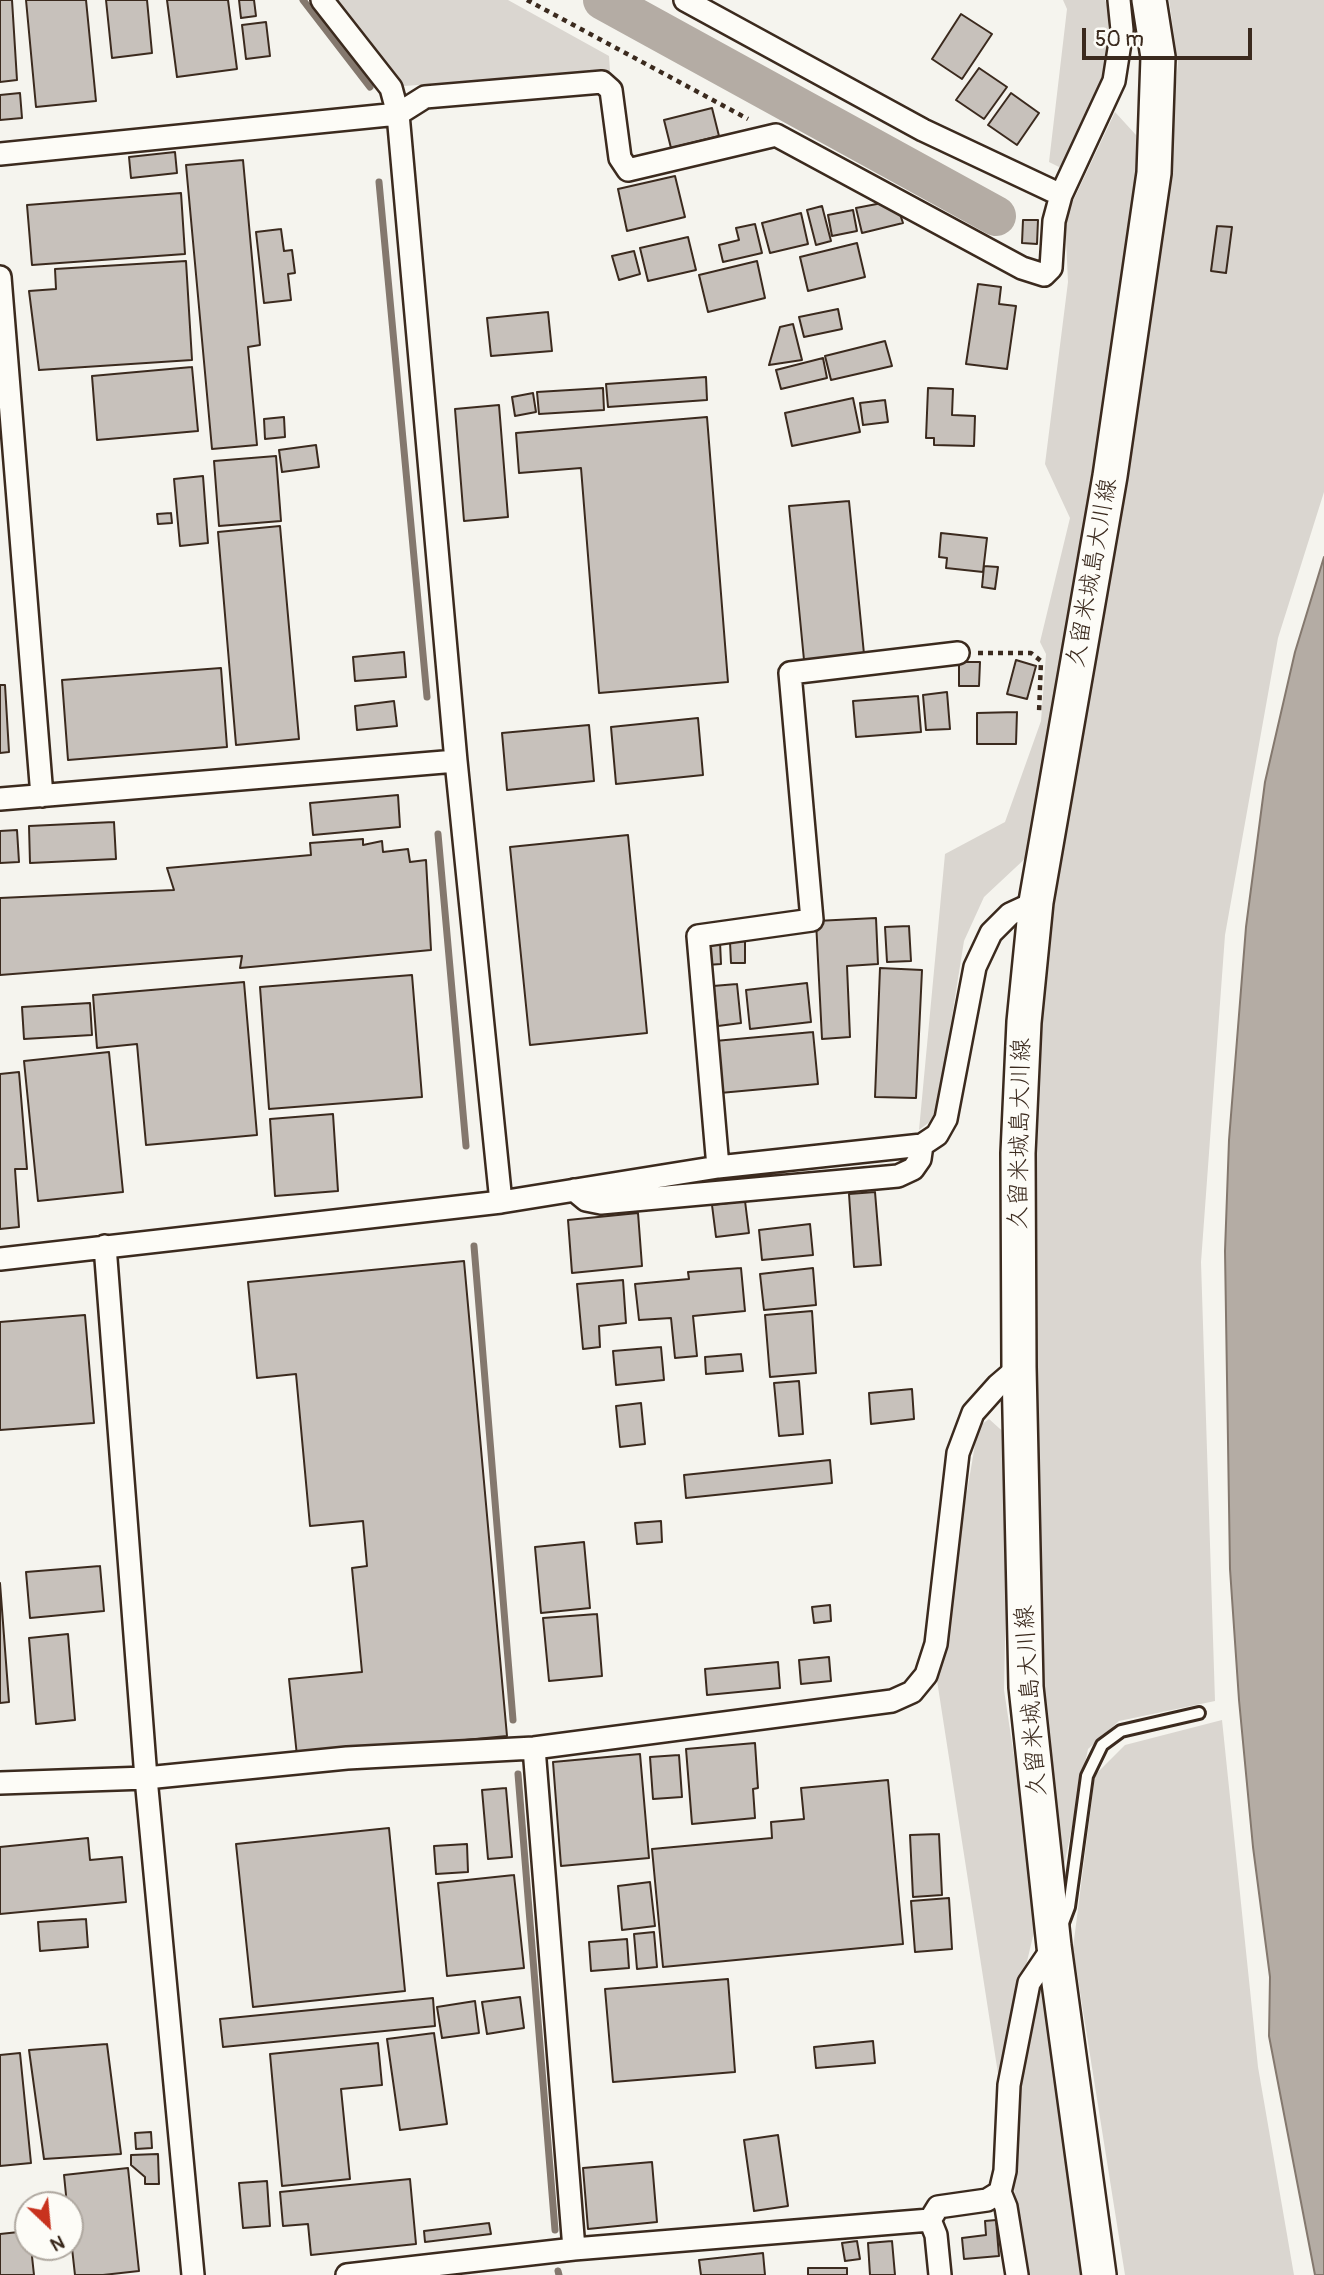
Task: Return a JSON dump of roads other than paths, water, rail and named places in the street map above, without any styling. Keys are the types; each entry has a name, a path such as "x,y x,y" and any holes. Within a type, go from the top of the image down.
{"main road":[{"name":"久留米城島大川線","path":"1100,2275 1054,1946 1026,1687 1019,1367 1018,1153 1024,1022 1036,902 1110,476 1154,173 1158,57 1149,0"}],"street":[{"path":"322,0 391,88 398,114 456,761 501,1202"},
{"path":"685,0 923,131 1061,195"},
{"path":"0,154 398,114 425,97 602,82 611,90 620,158 628,170 776,135 1022,268 1044,275 1051,268 1054,221 1061,195 1114,81 1122,30 1119,0"},
{"path":"0,277 42,796"},
{"path":"718,1167 698,936 812,920 790,673 958,653"},
{"path":"0,799 456,761"},
{"path":"0,1259 501,1202 718,1167 922,1145 937,1135 946,1119 975,967 991,933 1010,914 1036,902"},
{"path":"574,1190 586,1200 601,1203 898,1176 913,1169 920,1159 922,1145"},
{"path":"105,1246 146,1778 193,2275"},
{"path":"0,1783 146,1778 347,1758 534,1748 892,1701 912,1692 926,1675 936,1644 958,1453 973,1413 998,1385 1019,1367"},
{"path":"534,1748 574,2249"},
{"path":"1017,2275 1006,2207 1000,2192 1005,2171 1009,2085 1029,1983 1054,1946"},
{"path":"930,2220 938,2207 987,2200 1000,2192"},
{"path":"347,2275 574,2249 930,2220"},
{"path":"930,2220 936,2235 940,2275"}],"lane":[{"path":"1054,1946 1069,1907 1087,1776 1102,1745 1121,1731 1199,1713"}],"waterway":[{"path":"303,0 370,87"},
{"path":"603,0 996,216"},
{"path":"379,182 427,697"},
{"path":"438,834 466,1146"},
{"path":"474,1246 513,1720"},
{"path":"518,1774 555,2230"},
{"path":"558,2271 559,2275"}]}
